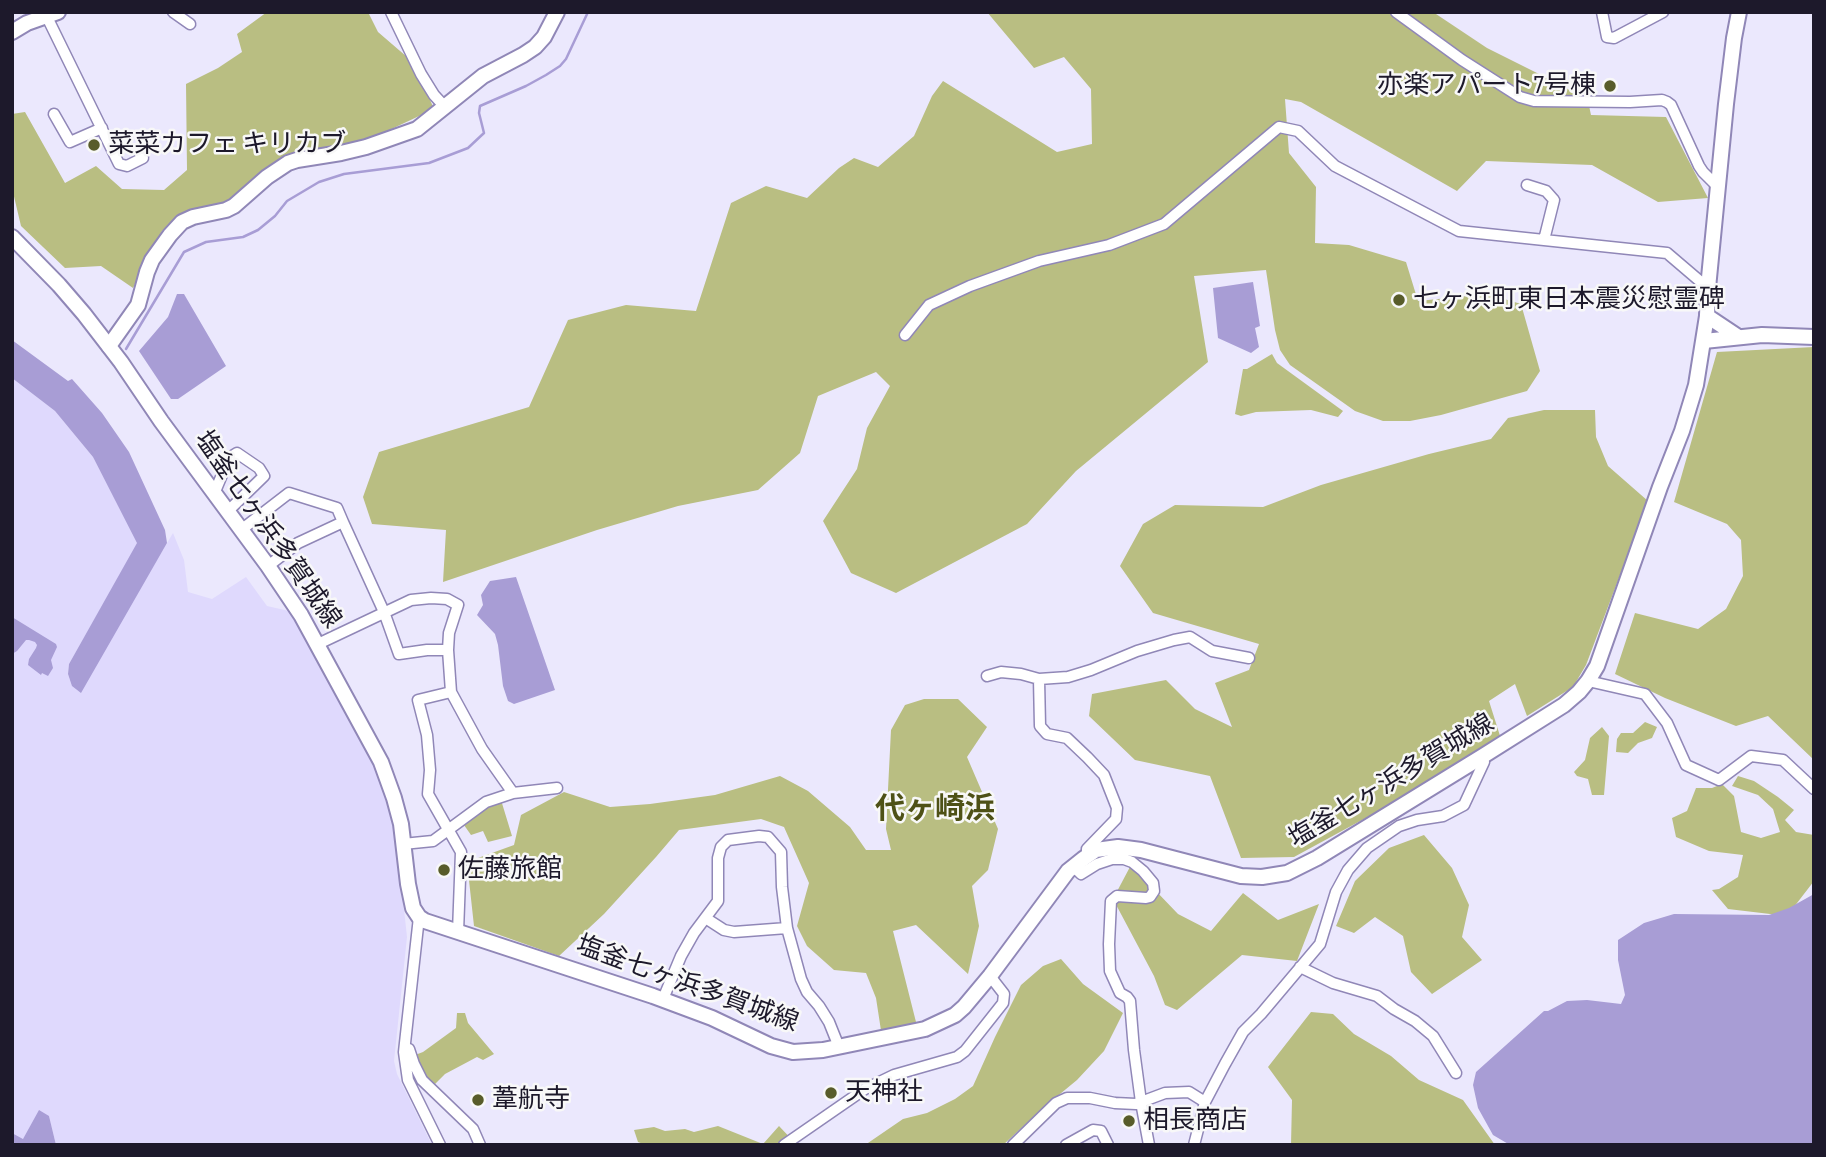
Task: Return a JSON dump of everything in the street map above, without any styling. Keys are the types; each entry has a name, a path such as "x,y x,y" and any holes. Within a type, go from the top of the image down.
{"main road":[{"path":"109,346 138,305 152,261 182,222 193,217 226,211 288,163 366,147 416,129 483,76 536,47 557,12"},
{"name":"塩釜七ヶ浜多賀城線","path":"12,237 59,285 109,346 268,566 318,645 381,762 401,824 413,908 419,916 425,921 663,999 783,1050 810,1052 925,1029 948,1020 964,1007 1073,866 1096,850 1129,848 1241,876 1262,877 1287,873 1317,858 1483,756 1564,705 1579,692 1597,666 1696,385 1707,316 1718,187 1739,12"},
{"path":"12,32 27,23 52,15"},
{"path":"1707,316 1737,337"},
{"path":"1704,341 1762,335 1814,337"}],"street":[{"path":"173,12 190,24"},
{"path":"391,12 421,74 444,107"},
{"path":"1396,12 1462,60 1520,97 1545,101 1667,102 1671,105 1699,166 1718,187"},
{"path":"1602,12 1607,37 1614,38 1663,12"},
{"path":"52,15 119,164 127,166 144,158"},
{"path":"54,114 70,142 102,128"},
{"path":"905,335 929,306 970,286 1039,261 1110,245 1164,224 1279,127 1298,131 1335,166 1459,231 1667,253 1708,288"},
{"path":"1527,185 1546,191 1554,201 1544,240"},
{"path":"214,494 229,458 237,453 259,468 264,476 228,512"},
{"path":"241,530 289,493 337,508 384,612 399,654 448,650"},
{"path":"268,566 298,543 343,522"},
{"path":"318,645 411,600 447,599 458,605 449,633 451,692 482,749 513,793"},
{"path":"987,676 1001,672 1039,679 1068,677 1137,651 1190,637 1212,651 1249,658"},
{"path":"1039,679 1040,726 1047,734 1067,738 1104,775 1117,808 1115,819 1087,849 1087,856"},
{"path":"1588,681 1645,694 1667,723 1686,765 1719,780 1751,756 1783,760 1814,789"},
{"path":"451,692 418,700 428,735 428,794 461,852 458,932"},
{"path":"1194,1145 1205,1102 1243,1032 1320,944 1341,882 1357,858 1399,826 1443,816 1464,805 1484,762 1483,756"},
{"path":"403,844 433,841 486,803 513,793 557,788"},
{"path":"663,999 694,933 719,901 718,858 721,847 728,840 768,837 781,852 787,928 801,979 829,1022 839,1046"},
{"path":"1073,866 1081,874 1097,864 1112,859 1124,859 1143,871 1155,886 1152,894 1146,898 1117,896 1111,901 1109,944 1110,971 1120,993 1130,1001 1134,1051 1149,1145"},
{"path":"419,916 404,1052 408,1080 440,1145"},
{"path":"707,919 724,930 734,932 787,928"},
{"path":"1300,967 1333,983 1377,996 1415,1021 1433,1037 1456,1073"},
{"path":"784,1145 865,1089 894,1075 957,1057 965,1051 1003,1003 1004,994 989,976"},
{"path":"406,1035 414,1064 422,1080 473,1129 480,1145"},
{"path":"1015,1144 1056,1103 1067,1098 1136,1104 1165,1093 1189,1092 1205,1102"},
{"path":"1066,1145 1093,1130 1101,1131 1108,1145"}],"shaded area":[{"path":"1253,282 1260,326 1255,328 1259,347 1251,353 1218,338 1213,288"},
{"path":"177,294 184,294 226,366 178,399 171,399 139,351 168,317"},
{"path":"12,340 68,381 72,379 102,413 129,452 165,530 167,543 81,693 72,686 68,674 69,664 137,543 93,457 55,411 12,378"},
{"path":"12,378 55,411 93,457 138,543 69,664 70,680 145,580 173,533 184,560 188,592 212,599 246,577 267,606 289,611 322,667 385,791 395,826 407,937 394,1061 397,1074 432,1145 56,1145 49,1116 23,1139 12,1133"},
{"path":"516,577 555,690 514,704 508,701 503,686 495,634 477,615 483,605 481,595 490,581"},
{"path":"12,617 56,644 51,660 53,668 48,676 42,673 41,675 28,665 37,645 35,642 26,640 12,654"},
{"path":"1814,894 1814,1145 1510,1145 1493,1135 1478,1108 1473,1085 1476,1072 1544,1011 1567,1001 1587,1000 1621,1004 1625,995 1618,960 1618,940 1644,923 1674,914 1769,915 1789,908"},
{"path":"39,1110 49,1116 56,1145 12,1145 12,1133 23,1139"}],"green space":[{"path":"267,12 368,12 378,32 414,63 434,109 366,141 299,153 280,161 224,204 179,216 162,231 133,288 101,266 65,268 21,226 12,188 12,114 25,112 65,183 96,166 122,189 164,190 187,170 186,84 242,52 237,34"},
{"path":"987,12 1433,12 1487,48 1588,101 1591,115 1666,117 1708,198 1658,202 1592,165 1486,161 1457,191 1301,102 1285,99 1289,153 1316,187 1315,243 1349,245 1406,262 1418,301 1488,294 1521,304 1540,371 1527,391 1441,415 1410,421 1383,421 1355,411 1290,365 1280,350 1266,270 1194,276 1208,362 1076,471 1027,524 896,593 851,573 823,521 857,469 867,428 890,386 876,372 818,396 800,453 758,490 678,506 443,582 446,530 372,524 363,497 379,452 529,407 568,320 626,305 696,311 731,203 766,186 807,198 839,168 854,158 878,167 914,136 932,96 943,81 1057,152 1092,144 1091,89 1064,57 1034,68"},
{"path":"1814,347 1814,760 1768,716 1736,726 1665,698 1615,674 1635,613 1698,629 1726,609 1743,576 1741,540 1727,524 1674,502 1717,352"},
{"path":"1272,354 1277,363 1343,411 1338,417 1311,410 1256,412 1241,416 1235,414 1243,369"},
{"path":"1544,410 1595,410 1596,437 1608,466 1648,501 1586,665 1573,687 1527,716 1515,684 1489,701 1501,739 1443,776 1294,857 1241,858 1210,776 1135,760 1089,716 1092,694 1166,680 1195,709 1232,727 1215,683 1249,670 1259,644 1153,613 1120,566 1143,524 1175,505 1263,507 1321,485 1491,439 1508,418"},
{"path":"924,699 958,699 987,727 967,757 998,829 988,870 972,886 979,926 968,974 916,925 893,931 916,1022 882,1037 876,998 866,973 834,970 807,946 797,926 809,883 784,827 761,819 679,830 604,914 559,956 474,926 467,862 514,845 521,815 564,792 610,807 715,795 780,776 808,791 850,827 866,850 891,850 886,829 891,730 905,705"},
{"path":"1645,722 1657,727 1652,738 1638,743 1628,753 1616,752 1617,739 1621,733 1633,733"},
{"path":"1602,727 1609,736 1604,795 1592,795 1588,779 1577,776 1574,772 1585,760 1590,738"},
{"path":"1738,776 1754,781 1794,810 1785,820 1796,832 1814,835 1814,881 1787,916 1728,909 1712,890 1719,889 1738,877 1743,855 1709,851 1676,837 1672,818 1687,811 1696,788 1712,788 1722,784 1734,796 1741,832 1761,838 1780,832 1773,809 1758,795 1732,786"},
{"path":"501,800 512,836 488,842 483,831 471,835 464,825 483,808"},
{"path":"1424,835 1452,868 1469,905 1462,937 1482,960 1432,994 1411,972 1403,936 1375,917 1354,933 1336,926 1355,881 1389,848"},
{"path":"1131,865 1178,914 1211,931 1243,893 1278,920 1319,904 1297,961 1242,955 1177,1010 1165,1005 1154,976 1113,899"},
{"path":"1061,959 1083,984 1123,1013 1104,1051 1077,1080 1003,1145 865,1145 903,1119 927,1113 973,1086 1021,985 1043,966"},
{"path":"1311,1012 1333,1014 1354,1034 1391,1056 1419,1080 1463,1100 1495,1145 1291,1145 1292,1100 1268,1067"},
{"path":"457,1013 465,1013 468,1023 494,1054 483,1060 477,1057 445,1074 434,1085 425,1078 415,1055 456,1028"},
{"path":"718,1126 763,1144 779,1126 797,1145 646,1145 638,1142 634,1130 654,1127 665,1131 685,1129 694,1132"}],"waterway":[{"path":"126,349 184,252 206,242 243,237 258,230 275,216 287,201 319,182 344,174 429,163 468,148 484,133 480,106 526,86 560,66 566,59 588,12"}],"place":[{"name":"亦楽アパート7号棟","path":"1610,86"},
{"name":"菜菜カフェ キリカブ","path":"94,145"},
{"name":"七ヶ浜町東日本震災慰霊碑","path":"1399,300"},
{"name":"佐藤旅館","path":"444,870"},
{"name":"天神社","path":"831,1093"},
{"name":"葦航寺","path":"478,1100"},
{"name":"相長商店","path":"1129,1121"}],"district":[{"name":"代ヶ崎浜","path":"935,810"}]}
